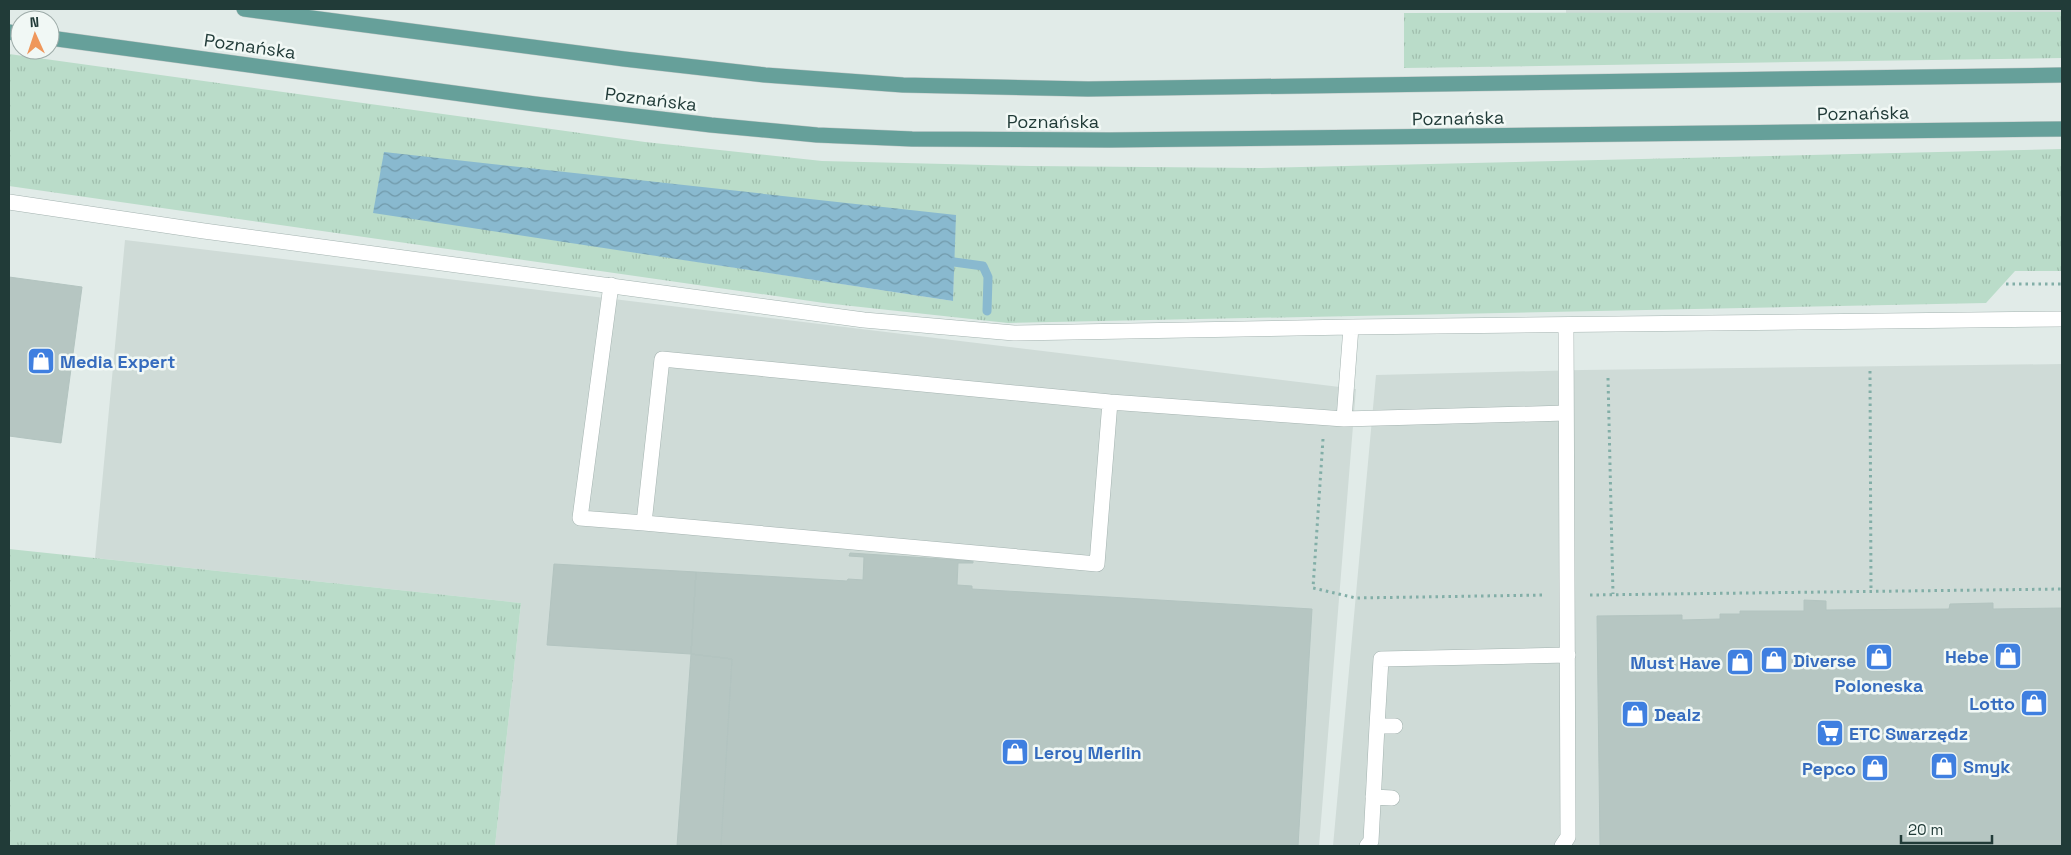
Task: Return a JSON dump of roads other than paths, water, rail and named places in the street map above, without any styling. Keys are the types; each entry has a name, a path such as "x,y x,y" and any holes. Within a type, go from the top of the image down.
{"main road":[{"name":"Poznańska","path":"244,9 718,70 848,82 922,86 1098,89 2062,75"},
{"name":"Poznańska","path":"60,39 544,105 711,125 817,135 940,139 1120,140 2062,129"}],"street":[{"path":"9,202 214,232 864,320 1014,334 1351,327 2062,319"},
{"path":"611,285 580,518 644,522 1097,564 1110,402"},
{"path":"1562,846 1568,837 1566,326"},
{"path":"1344,418 1351,327"},
{"path":"644,522 662,359 1110,402 1324,417 1566,413"},
{"path":"1371,844 1381,659 1568,656"},
{"path":"1377,726 1395,726"},
{"path":"1373,797 1392,798"}],"water":[{"path":"384,152 956,215 953,301 373,213"}],"waterway":[{"path":"954,262 983,266 988,277 987,311"}],"place":[{"name":"Media Expert","path":"41,361"},
{"name":"Hebe","path":"2008,656"},
{"name":"Poloneska","path":"1879,657"},
{"name":"Diverse","path":"1774,660"},
{"name":"Must Have","path":"1740,662"},
{"name":"Lotto","path":"2034,703"},
{"name":"Dealz","path":"1635,714"},
{"name":"ETC Swarzędz","path":"1830,733"},
{"name":"Leroy Merlin","path":"1015,752"},
{"name":"Smyk","path":"1944,766"},
{"name":"Pepco","path":"1875,768"}]}
